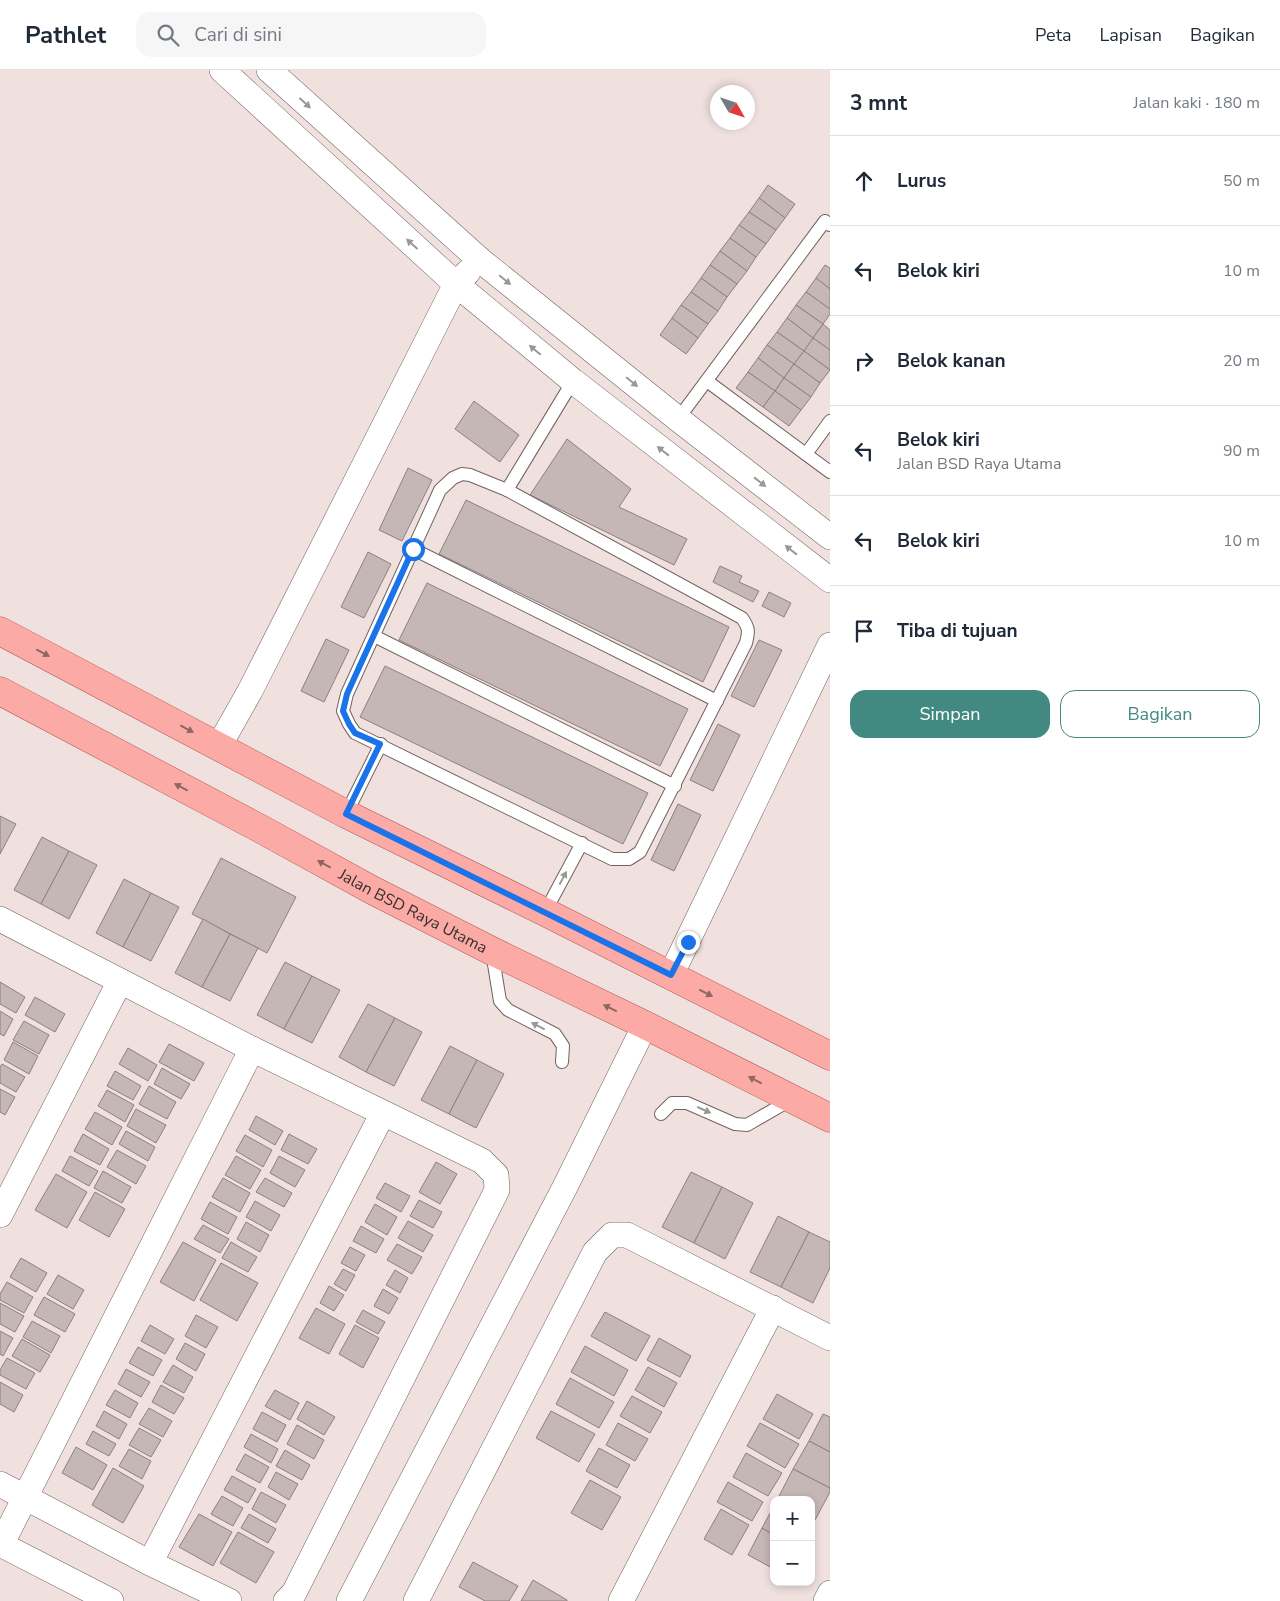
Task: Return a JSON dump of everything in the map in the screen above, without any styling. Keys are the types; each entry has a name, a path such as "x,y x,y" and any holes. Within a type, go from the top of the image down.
{"main road":[{"path":"0,631 346,814 830,1056"},
{"name":"Jalan BSD Raya Utama","path":"0,691 252,824 372,890 830,1118"}],"street":[{"path":"222,70 456,284 573,381 830,580"},
{"path":"269,70 480,260 678,419 830,536"},
{"path":"218,746 250,691 456,284 480,260"},
{"path":"671,975 830,645"},
{"path":"0,919 252,1050 482,1161 496,1175 498,1190 294,1593 286,1601"},
{"path":"0,1215 120,981"},
{"path":"349,1601 566,1185 645,1025"},
{"path":"111,1601 0,1545 252,1050"},
{"path":"150,1563 383,1113"},
{"path":"416,1601 595,1252 612,1235 627,1235 830,1338"},
{"path":"621,1601 772,1308"},
{"path":"0,1484 150,1563 229,1601"},
{"path":"826,1601 830,1593"}],"lane":[{"path":"678,419 825,221 830,225"},
{"path":"507,490 573,381"},
{"path":"707,381 830,472"},
{"path":"806,454 830,421"},
{"path":"462,474 470,475 507,490 742,618 749,632 746,643 675,786 640,852 629,859 612,859 355,733 343,711 347,694 440,490 453,478 462,474"},
{"path":"413,549 717,701"},
{"path":"374,636 675,786"},
{"path":"346,814 380,744"},
{"path":"545,912 582,843"},
{"path":"492,951 500,1001 508,1010 554,1034 563,1046 562,1062"},
{"path":"660,1114 672,1103 687,1102 735,1124 747,1125 792,1099"}],"building":[{"path":"768,185 795,204 785,218 759,198"},
{"path":"759,198 785,218 776,230 749,212"},
{"path":"749,212 776,230 766,244 739,225"},
{"path":"739,225 766,244 756,257 730,238"},
{"path":"730,238 756,257 747,271 720,251"},
{"path":"720,251 747,271 737,284 710,265"},
{"path":"710,265 737,284 727,297 701,278"},
{"path":"825,265 830,268 830,289 816,278"},
{"path":"701,278 727,297 718,311 691,292"},
{"path":"816,278 830,289 830,309 806,292"},
{"path":"691,292 718,311 708,324 681,305"},
{"path":"806,292 830,309 830,314 823,324 796,305"},
{"path":"681,305 708,324 698,338 672,318"},
{"path":"796,305 823,324 813,338 787,318"},
{"path":"672,318 698,338 686,354 660,335"},
{"path":"787,318 813,338 804,351 777,332"},
{"path":"823,324 830,330 830,350 813,338"},
{"path":"777,332 804,351 794,364 767,345"},
{"path":"813,338 830,350 830,370 804,351"},
{"path":"767,345 794,364 784,378 758,358"},
{"path":"804,351 830,370 820,383 794,364"},
{"path":"758,358 784,378 775,391 748,372"},
{"path":"794,364 820,383 811,397 784,378"},
{"path":"748,372 775,391 763,407 736,388"},
{"path":"784,378 811,397 801,410 775,391"},
{"path":"775,391 801,410 789,426 763,407"},
{"path":"474,401 519,435 500,462 455,429"},
{"path":"567,439 631,489 619,507 687,539 674,565 530,495"},
{"path":"408,468 432,480 402,541 379,530"},
{"path":"466,500 729,627 703,682 439,554"},
{"path":"368,552 391,564 364,618 341,607"},
{"path":"720,566 742,576 739,582 759,591 753,602 713,582"},
{"path":"427,583 688,709 660,766 399,640"},
{"path":"769,592 791,603 784,617 762,606"},
{"path":"326,639 349,650 324,702 301,691"},
{"path":"759,640 782,650 754,707 731,696"},
{"path":"385,666 648,793 623,844 360,717"},
{"path":"718,724 740,735 713,791 690,780"},
{"path":"678,804 701,815 674,871 651,860"},
{"path":"0,816 16,824 0,854"},
{"path":"42,837 69,851 41,904 14,890"},
{"path":"69,851 97,865 69,919 41,904"},
{"path":"221,858 296,897 267,953 192,914"},
{"path":"124,879 151,893 123,947 96,933"},
{"path":"151,893 179,907 151,961 123,947"},
{"path":"203,919 230,934 202,987 175,973"},
{"path":"230,934 258,948 230,1001 202,987"},
{"path":"285,962 312,976 284,1029 257,1015"},
{"path":"312,976 340,990 312,1043 284,1029"},
{"path":"0,982 25,997 16,1013 0,1004"},
{"path":"35,997 65,1014 55,1032 25,1015"},
{"path":"368,1004 395,1018 366,1072 339,1057"},
{"path":"0,1011 13,1019 4,1036 0,1034"},
{"path":"395,1018 422,1032 394,1086 366,1072"},
{"path":"24,1021 49,1035 39,1054 13,1040"},
{"path":"13,1042 38,1056 29,1074 4,1060"},
{"path":"169,1044 204,1063 194,1081 159,1062"},
{"path":"450,1046 477,1060 449,1114 421,1100"},
{"path":"128,1048 157,1065 148,1081 119,1064"},
{"path":"477,1060 504,1074 476,1128 449,1114"},
{"path":"2,1064 25,1077 16,1092 0,1083 0,1067"},
{"path":"162,1068 190,1084 181,1099 154,1084"},
{"path":"115,1071 141,1086 133,1100 107,1086"},
{"path":"149,1086 176,1102 167,1119 139,1104"},
{"path":"0,1089 15,1097 5,1115 0,1112"},
{"path":"107,1090 134,1105 125,1122 98,1106"},
{"path":"136,1109 166,1125 156,1143 127,1126"},
{"path":"95,1112 122,1127 112,1145 85,1129"},
{"path":"256,1116 283,1131 275,1145 249,1130"},
{"path":"126,1131 155,1147 148,1161 119,1144"},
{"path":"83,1134 109,1149 100,1165 74,1151"},
{"path":"289,1134 317,1149 308,1164 281,1150"},
{"path":"245,1135 272,1150 263,1167 236,1151"},
{"path":"117,1150 146,1166 136,1184 107,1167"},
{"path":"70,1156 98,1171 89,1186 62,1171"},
{"path":"236,1156 261,1170 250,1189 225,1175"},
{"path":"279,1156 305,1170 295,1187 270,1173"},
{"path":"436,1162 457,1174 440,1204 419,1192"},
{"path":"103,1171 131,1187 122,1203 94,1188"},
{"path":"691,1172 722,1187 694,1243 662,1227"},
{"path":"56,1174 87,1192 67,1228 35,1210"},
{"path":"223,1178 250,1193 240,1212 212,1197"},
{"path":"265,1178 292,1193 284,1207 256,1192"},
{"path":"385,1183 410,1196 401,1212 376,1198"},
{"path":"722,1187 753,1203 725,1259 694,1243"},
{"path":"95,1192 125,1209 109,1237 79,1220"},
{"path":"419,1200 442,1212 433,1228 410,1216"},
{"path":"255,1201 280,1215 271,1231 246,1217"},
{"path":"210,1202 237,1217 228,1234 201,1219"},
{"path":"375,1204 397,1217 387,1235 365,1222"},
{"path":"778,1216 809,1232 781,1287 750,1272"},
{"path":"408,1221 433,1235 423,1252 398,1238"},
{"path":"246,1222 269,1235 260,1252 237,1239"},
{"path":"203,1225 229,1239 220,1253 194,1239"},
{"path":"361,1226 384,1239 376,1253 353,1241"},
{"path":"809,1232 830,1242 830,1268 813,1303 781,1287"},
{"path":"183,1242 216,1260 194,1301 160,1282"},
{"path":"231,1242 257,1257 248,1272 222,1258"},
{"path":"397,1244 422,1257 412,1274 387,1260"},
{"path":"350,1247 365,1255 356,1271 341,1263"},
{"path":"21,1258 47,1273 36,1292 10,1277"},
{"path":"221,1263 258,1283 237,1321 200,1300"},
{"path":"343,1269 355,1275 346,1291 334,1284"},
{"path":"395,1270 408,1278 400,1293 386,1285"},
{"path":"58,1275 84,1290 73,1309 47,1294"},
{"path":"7,1282 33,1297 24,1313 0,1300 0,1294"},
{"path":"329,1286 344,1295 334,1311 320,1303"},
{"path":"383,1289 398,1298 389,1314 374,1306"},
{"path":"44,1297 75,1314 65,1332 34,1315"},
{"path":"0,1303 24,1316 15,1332 0,1324"},
{"path":"316,1308 345,1324 329,1354 299,1338"},
{"path":"363,1310 385,1322 378,1334 356,1322"},
{"path":"605,1312 650,1336 636,1361 591,1336"},
{"path":"196,1315 218,1327 206,1348 185,1336"},
{"path":"32,1321 60,1336 51,1353 23,1337"},
{"path":"150,1325 174,1339 165,1354 141,1341"},
{"path":"355,1325 379,1338 363,1368 339,1354"},
{"path":"0,1331 13,1338 3,1356 0,1354"},
{"path":"659,1338 691,1356 680,1377 647,1360"},
{"path":"22,1339 50,1355 40,1372 12,1356"},
{"path":"185,1343 205,1354 196,1371 176,1359"},
{"path":"585,1346 628,1370 614,1396 571,1372"},
{"path":"138,1347 162,1360 153,1376 129,1363"},
{"path":"7,1358 35,1373 26,1389 0,1375 0,1370"},
{"path":"173,1365 193,1377 184,1393 163,1382"},
{"path":"648,1367 677,1383 664,1407 635,1390"},
{"path":"126,1369 150,1382 141,1397 118,1384"},
{"path":"570,1378 614,1402 599,1428 556,1404"},
{"path":"0,1382 23,1395 14,1412 0,1404"},
{"path":"161,1385 184,1398 174,1414 152,1402"},
{"path":"115,1390 138,1403 130,1418 106,1405"},
{"path":"275,1390 299,1403 290,1420 265,1406"},
{"path":"777,1394 813,1414 799,1439 763,1419"},
{"path":"632,1396 662,1412 650,1433 620,1416"},
{"path":"307,1401 335,1417 324,1435 297,1419"},
{"path":"149,1408 172,1421 163,1437 139,1424"},
{"path":"104,1411 127,1424 119,1439 96,1426"},
{"path":"551,1411 595,1434 579,1462 536,1438"},
{"path":"262,1412 286,1425 277,1442 253,1429"},
{"path":"823,1414 830,1417 830,1452 809,1441"},
{"path":"618,1423 648,1439 635,1461 606,1445"},
{"path":"760,1423 799,1444 785,1468 747,1446"},
{"path":"297,1425 324,1440 314,1459 287,1444"},
{"path":"139,1428 161,1440 151,1457 129,1445"},
{"path":"93,1431 116,1444 109,1456 86,1444"},
{"path":"251,1434 278,1449 271,1463 244,1447"},
{"path":"809,1441 830,1452 830,1488 793,1469"},
{"path":"76,1447 107,1465 93,1490 62,1473"},
{"path":"599,1448 630,1465 617,1488 586,1471"},
{"path":"129,1449 151,1461 142,1479 119,1466"},
{"path":"285,1450 310,1465 302,1480 276,1466"},
{"path":"746,1453 782,1473 768,1496 733,1477"},
{"path":"245,1454 269,1467 260,1483 236,1470"},
{"path":"113,1468 144,1486 123,1523 92,1505"},
{"path":"793,1469 830,1488 830,1492 815,1520 815,1496 779,1496"},
{"path":"276,1472 298,1484 289,1500 268,1487"},
{"path":"232,1476 256,1489 248,1503 224,1490"},
{"path":"590,1480 621,1497 602,1530 571,1513"},
{"path":"728,1482 763,1502 752,1521 717,1502"},
{"path":"261,1492 286,1505 276,1523 252,1509"},
{"path":"222,1496 243,1508 233,1526 211,1514"},
{"path":"721,1509 749,1525 732,1555 704,1539"},
{"path":"770,1513 770,1533 762,1528"},
{"path":"199,1514 232,1532 213,1566 179,1547"},
{"path":"249,1514 276,1529 268,1543 241,1528"},
{"path":"762,1528 770,1533 770,1567 748,1555"},
{"path":"238,1532 274,1552 256,1583 220,1563"},
{"path":"473,1562 518,1586 509,1601 485,1601 459,1587"},
{"path":"533,1580 567,1600 567,1601 521,1601"}],"route":[{"path":"413,549 347,694 343,711 349,724 355,733 380,744 346,814 671,975 688,942"}]}
